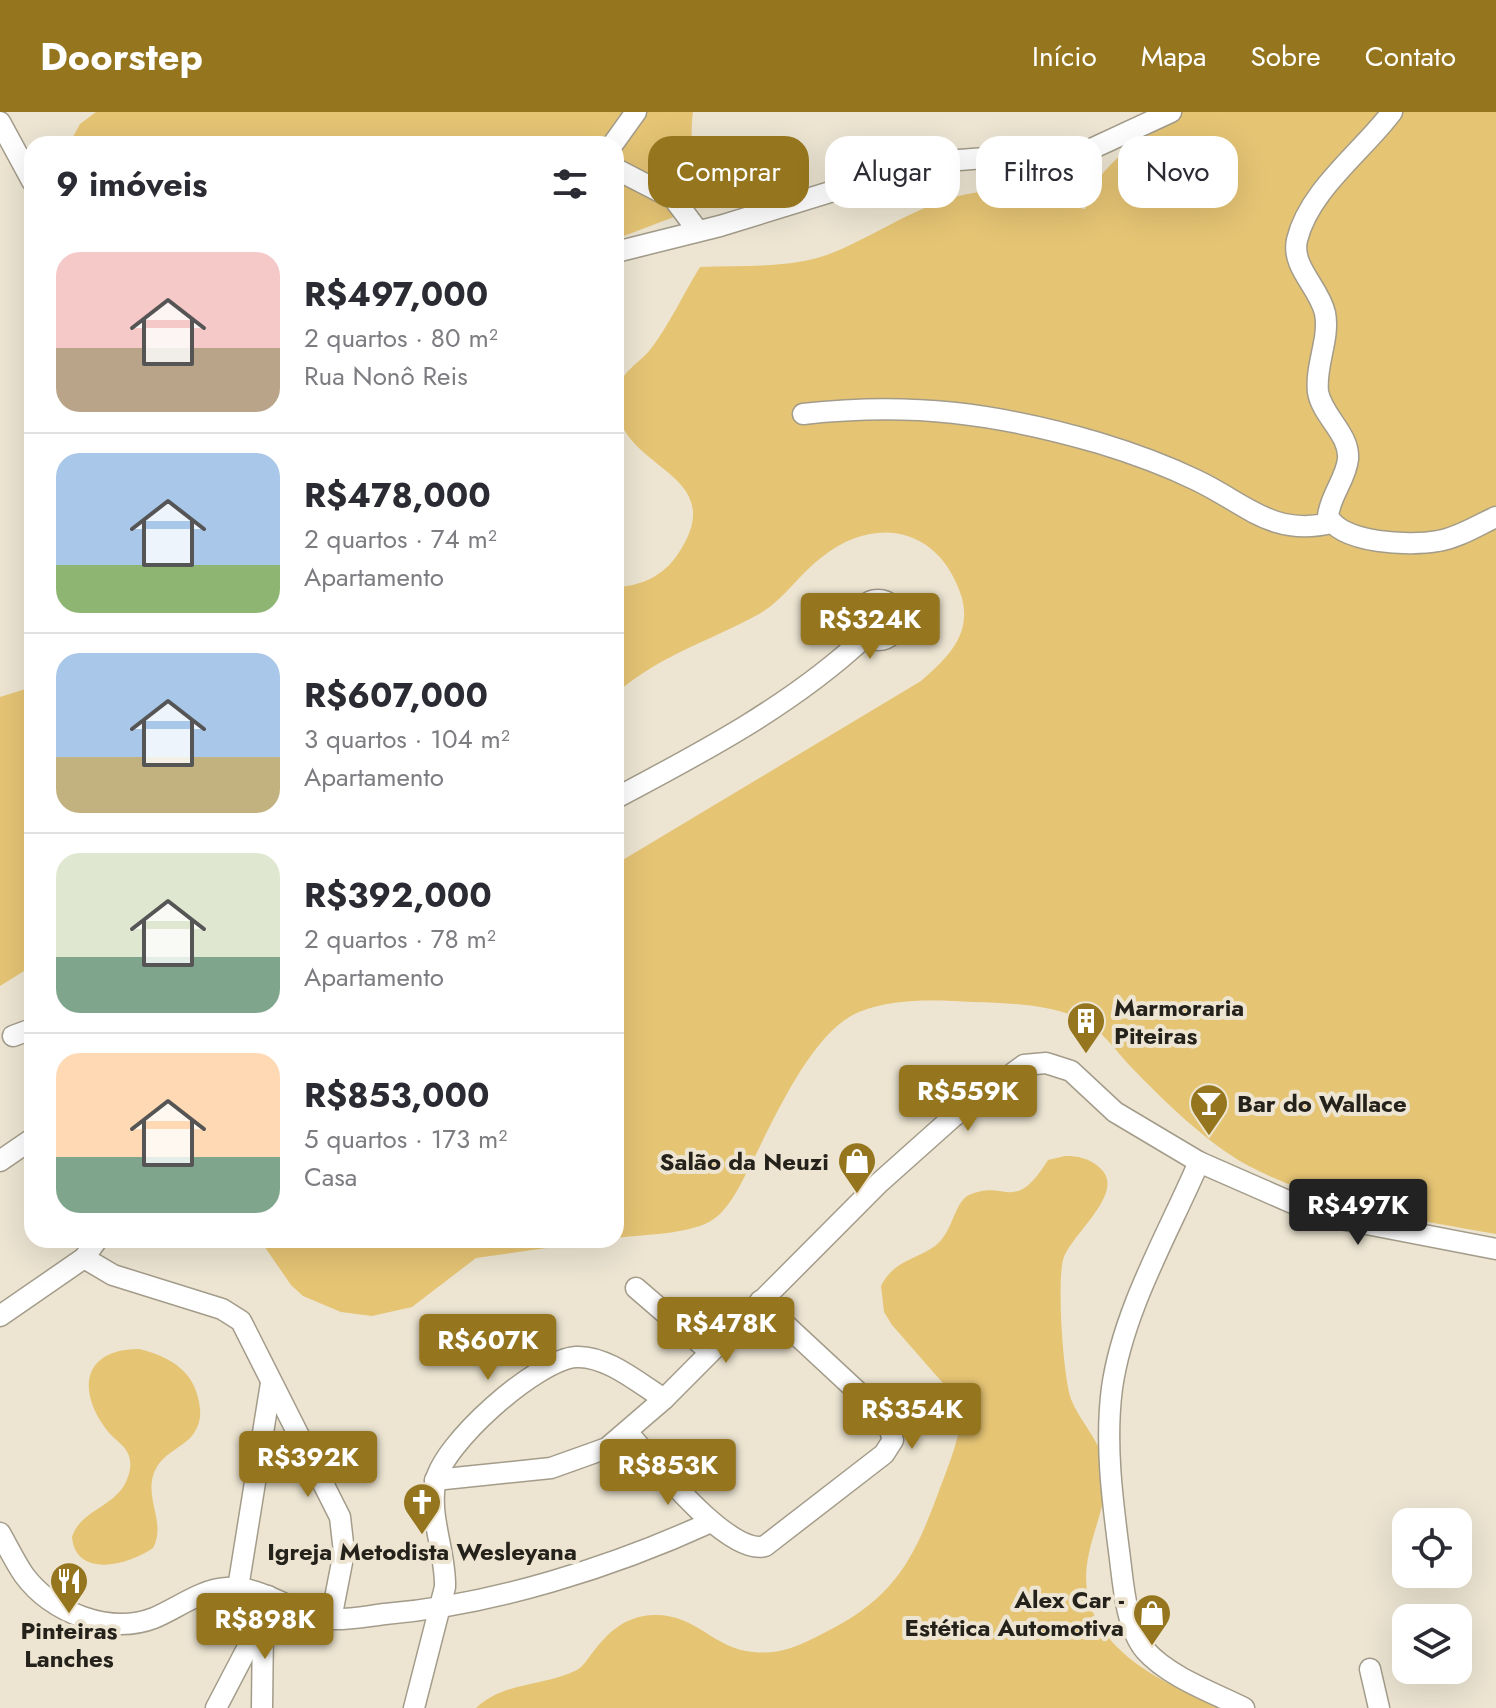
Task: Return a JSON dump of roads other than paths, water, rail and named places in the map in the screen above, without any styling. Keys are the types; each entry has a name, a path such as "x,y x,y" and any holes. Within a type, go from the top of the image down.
{"street":[{"path":"619,136 636,112"},
{"path":"624,250 908,168 946,161 1089,150 1171,112"},
{"path":"1331,523 1329,506 1348,458 1346,445 1318,391 1325,316 1296,251 1298,238 1339,169 1392,112"},
{"path":"0,122 24,166"},
{"path":"624,173 674,199 698,231"},
{"path":"803,414 936,410 1002,418 1103,444 1157,463 1274,523 1304,528 1331,523 1344,532 1409,544 1441,541 1496,517"},
{"path":"624,793 785,700 828,671 866,636"},
{"path":"435,1480 570,1464 607,1448 664,1399 879,1183 953,1117 1024,1065 1046,1063 1071,1071 1115,1112 1199,1162 1327,1217 1496,1249"},
{"path":"0,1161 24,1144"},
{"path":"1199,1162 1121,1347 1110,1422 1113,1506 1122,1579 1133,1627 1143,1647 1174,1672 1244,1708"},
{"path":"0,1316 84,1258 91,1248"},
{"path":"84,1258 126,1280 238,1317 333,1499 342,1526 344,1552 331,1619"},
{"path":"636,1288 709,1351"},
{"path":"628,1433 711,1522 741,1544 755,1548 765,1546 884,1454 893,1440 886,1418 760,1301"},
{"path":"414,1708 441,1608 445,1571 433,1499 435,1480 449,1454 480,1415 568,1359 591,1358 664,1399"},
{"path":"238,1588 271,1383"},
{"path":"0,1533 35,1588 61,1606 99,1622 137,1624 216,1590 238,1588 331,1619 441,1608 546,1583 711,1522"},
{"path":"262,1708 263,1618 268,1596"},
{"path":"216,1708 263,1618"},
{"path":"1370,1669 1379,1708"}],"place":[{"name":"Marmoraria Piteiras","path":"1086,1055"},
{"name":"Bar do Wallace","path":"1209,1137"},
{"name":"Salão da Neuzi","path":"857,1195"},
{"name":"Igreja Metodista Wesleyana","path":"422,1536"},
{"name":"Pinteiras Lanches","path":"69,1615"},
{"name":"Alex Car - Estética Automotiva","path":"1152,1647"}]}
